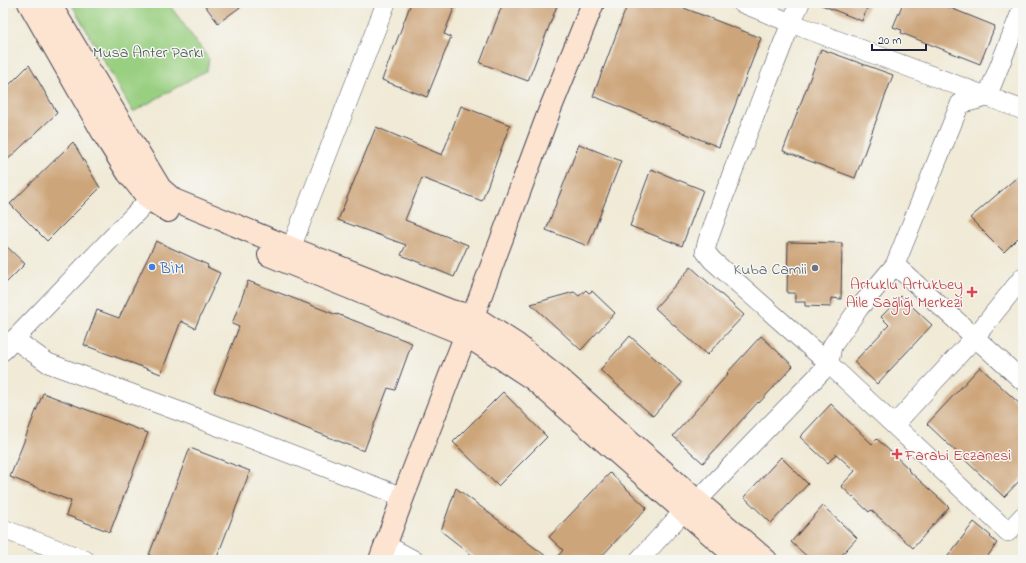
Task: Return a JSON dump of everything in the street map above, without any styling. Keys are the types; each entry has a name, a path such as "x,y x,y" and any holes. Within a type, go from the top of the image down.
{"main road":[{"path":"28,3 106,138 128,173 155,193 451,311 470,325"},
{"path":"49,3 155,193 174,215 301,268 470,325 516,344 558,377 690,506 725,547 741,560"},
{"path":"383,552 470,325 549,112 593,3"},
{"path":"690,506 766,560"}],"street":[{"path":"291,248 386,3"},
{"path":"742,3 791,23 1023,110"},
{"path":"800,3 733,171 705,251 712,260 828,364 1008,532 1023,516"},
{"path":"987,97 1023,7"},
{"path":"639,560 828,364 832,346 859,308 895,265 960,104 987,97"},
{"path":"155,193 9,345 48,363 403,497"},
{"path":"895,265 1023,381"},
{"path":"894,425 975,337 1023,277"},
{"path":"3,529 85,560"},
{"path":"383,552 414,560"}],"green space":[{"name":"Musa Anter Parkı","path":"71,3 168,3 209,59 207,70 133,112"}],"building":[{"path":"203,3 246,3 218,23"},
{"path":"411,3 456,3 444,34 451,37 427,97 382,80"},
{"path":"503,3 558,3 528,81 480,63"},
{"path":"628,3 671,3 761,38 719,147 593,96"},
{"path":"819,3 869,3 862,21"},
{"path":"903,3 938,3 995,26 980,64 901,33 902,30 893,27"},
{"path":"821,49 893,75 855,178 783,151"},
{"path":"29,65 57,113 3,164 3,91"},
{"path":"461,106 510,125 482,201 422,178 405,220 468,245 454,277 401,255 406,245 338,220 376,127 442,155"},
{"path":"73,142 100,188 47,241 10,204"},
{"path":"579,144 621,161 588,246 546,230"},
{"path":"651,169 703,190 682,246 630,226"},
{"path":"1023,172 1023,233 1004,252 970,218"},
{"path":"156,241 208,265 207,267 220,273 195,328 181,321 161,374 84,345 97,310 119,318"},
{"name":"Kuba Camii","path":"788,242 842,243 841,299 832,298 831,307 805,306 805,302 795,302 795,293 787,293"},
{"path":"3,243 25,264 3,286"},
{"path":"691,267 744,315 707,355 655,308"},
{"path":"248,281 412,343 395,390 388,388 364,451 214,392 239,327 232,324"},
{"path":"586,290 589,293 592,291 615,313 581,350 531,304 574,292 579,296"},
{"path":"901,296 932,325 877,384 854,362 889,325 881,317"},
{"path":"630,336 682,383 653,416 600,370"},
{"path":"761,336 793,366 703,463 673,436"},
{"path":"980,367 1023,407 1023,477 1004,497 927,424"},
{"path":"503,392 547,437 498,486 453,442"},
{"path":"43,393 148,433 110,532 66,515 71,501 10,477"},
{"path":"831,404 872,444 877,439 909,469 908,470 949,507 913,548 871,510 869,512 841,486 855,471 836,454 828,463 800,437"},
{"path":"190,448 250,471 216,560 163,560 149,555"},
{"path":"781,457 808,484 771,523 744,497"},
{"path":"610,473 647,508 598,560 555,560 563,550 549,537"},
{"path":"456,488 551,560 478,560 441,531"},
{"path":"823,506 857,538 837,560 811,560 791,542"},
{"path":"974,522 997,543 985,560 945,560"}],"place":[{"name":"BİM","path":"152,267"},
{"name":"Kuba Camii","path":"815,268"},
{"name":"Artuklu Artukbey Aile Sağlığı Merkezi","path":"972,292"},
{"name":"Farabi Eczanesi","path":"897,454"}]}
